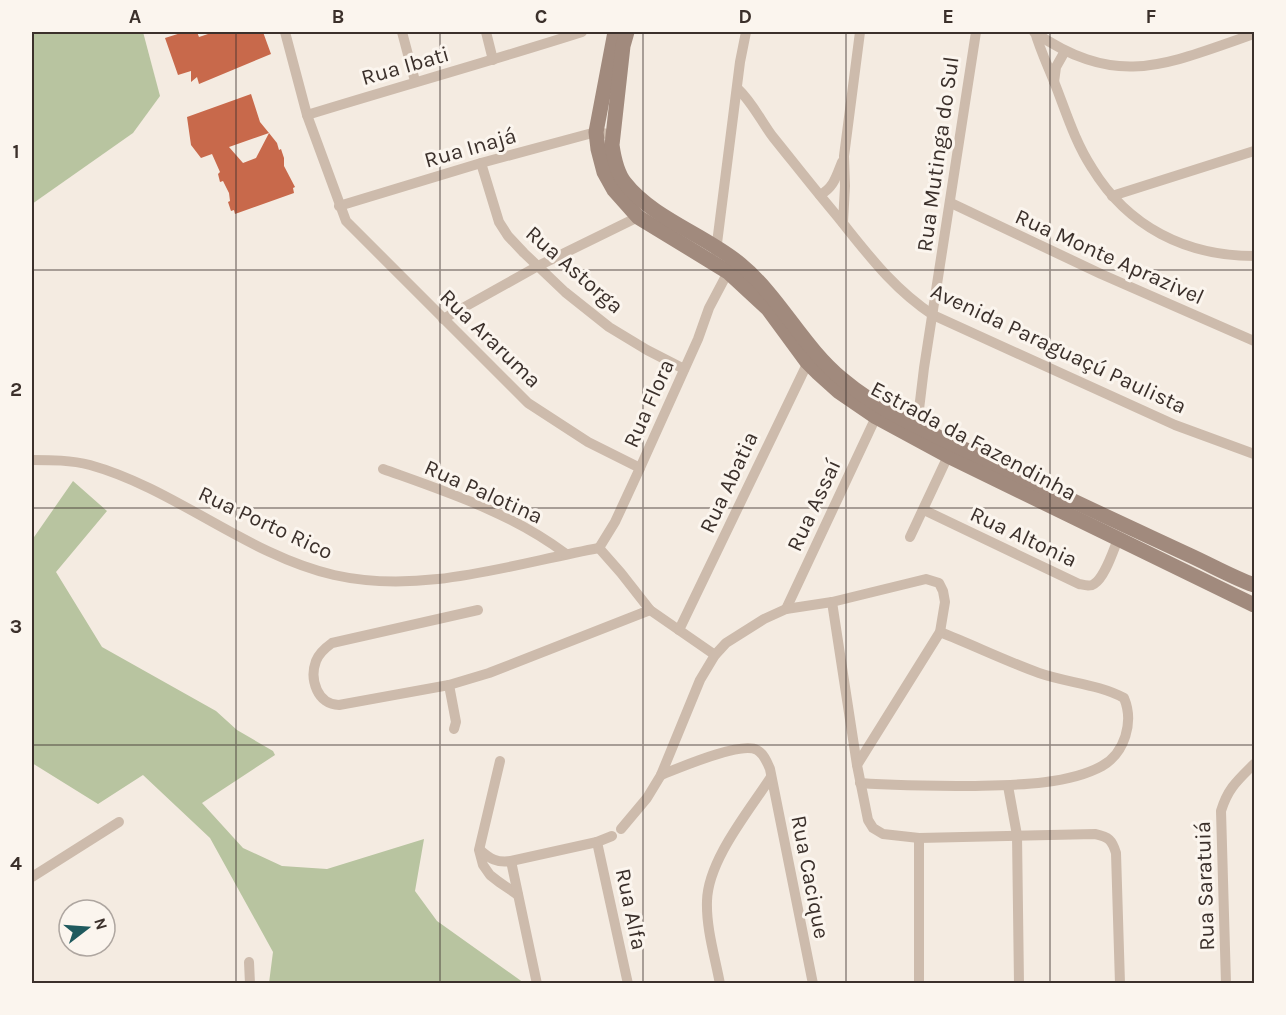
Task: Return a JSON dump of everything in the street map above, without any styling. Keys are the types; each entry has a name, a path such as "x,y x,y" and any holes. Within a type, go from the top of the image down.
{"main road":[{"name":"Estrada da Fazendinha","path":"615,32 596,132 604,172 621,201 638,217 715,255 738,263 770,293 811,358 861,394 917,426 1254,585"},
{"name":"Estrada da Fazendinha","path":"627,32 623,46 613,135 615,160 624,182 648,204 715,255 728,272 768,309 838,391 876,417 948,456 1254,605"}],"street":[{"name":"Rua Araruma","path":"285,32 307,115 346,221 528,403 588,442 640,468"},
{"path":"402,32 415,81"},
{"path":"486,32 493,60"},
{"name":"Rua Ibati","path":"307,115 582,32"},
{"path":"715,255 746,32"},
{"path":"840,219 844,156 860,32"},
{"name":"Rua Mutinga do Sul","path":"917,426 976,32"},
{"path":"1034,32 1065,51 1093,62 1122,68 1146,66 1200,53 1254,34"},
{"path":"1034,32 1063,109 1091,168 1112,196 1135,219 1175,241 1199,250 1228,255 1254,256"},
{"path":"1054,82 1056,67 1065,51"},
{"name":"Avenida Paraguaçú Paulista","path":"738,88 819,195 901,291 933,315 1166,421 1221,444 1254,454"},
{"path":"735,111 756,112"},
{"name":"Rua Inajá","path":"339,206 481,163 596,132 613,135"},
{"path":"1112,196 1254,152"},
{"path":"819,195 834,184 844,156"},
{"name":"Rua Astorga","path":"481,163 499,222 508,236 565,292 609,327 646,350 684,369"},
{"name":"Rua Monte Aprazivel","path":"951,203 1101,274 1254,341"},
{"path":"443,319 538,266 638,217"},
{"name":"Rua Flora","path":"599,548 615,522 709,308 728,272"},
{"name":"Rua Abatia","path":"680,630 811,358"},
{"name":"Rua Assaí","path":"786,609 876,417"},
{"path":"910,537 948,456"},
{"name":"Rua Porto Rico","path":"32,460 62,460 89,465 116,474 290,559 332,574 358,579 388,582 446,578 599,548"},
{"name":"Rua Palotina","path":"383,469 460,496 500,514 566,554"},
{"name":"Rua Altonia","path":"924,510 1079,584 1088,586 1093,585 1099,579 1118,539"},
{"path":"599,548 650,610 715,655"},
{"path":"479,850 489,858 500,862 511,861 597,842 617,832 647,798 661,775 700,680 715,655 735,636 764,618 786,609 832,602 926,579 939,583 945,602 940,632 857,765"},
{"path":"832,602 860,783 868,820 873,828 891,836 919,838 1095,834 1108,836 1113,842 1116,854 1120,984"},
{"path":"478,610 332,643 316,660 314,671 316,689 325,702 331,705 353,704 449,684 489,673 650,610"},
{"path":"860,783 890,786 1008,786 1062,778 1103,766 1124,743 1128,714 1124,698 1099,687 1068,682 1038,673 940,632"},
{"path":"449,684 456,722 454,729"},
{"name":"Rua Cacique","path":"661,775 727,751 746,747 757,750 765,758 771,777 813,984"},
{"path":"500,761 479,850 483,865 490,874 518,895"},
{"name":"Rua Saratuiá","path":"1226,984 1221,811 1225,796 1231,787 1254,764"},
{"path":"720,984 707,915 707,898 711,881 731,839 771,777"},
{"path":"1008,786 1017,835 1019,984"},
{"path":"32,876 118,822"},
{"path":"919,838 919,984"},
{"name":"Rua Alfa","path":"597,842 628,984"},
{"path":"511,861 537,984"},
{"path":"249,962 250,984"}],"green space":[{"path":"32,32 143,32 160,96 133,133 32,204"},
{"path":"73,481 107,511 56,572 102,647 216,711 237,730 273,751 275,755 202,803 243,848 282,866 327,869 424,839 415,891 437,921 524,983 269,983 273,952 210,838 143,775 98,804 32,763 32,540"}],"building":[{"path":"184,32 197,32 199,37 214,32 263,32 271,54 199,84 197,77 191,82 191,71 178,75 165,38"},
{"path":"251,94 260,122 269,133 277,143 279,150 281,149 284,166 295,187 293,188 294,193 235,214 234,210 231,211 228,202 230,201 229,193 223,181 220,182 218,174 220,172 212,154 201,158 191,145 187,117","holes":["269,133 256,158 243,163 229,147"]}]}
